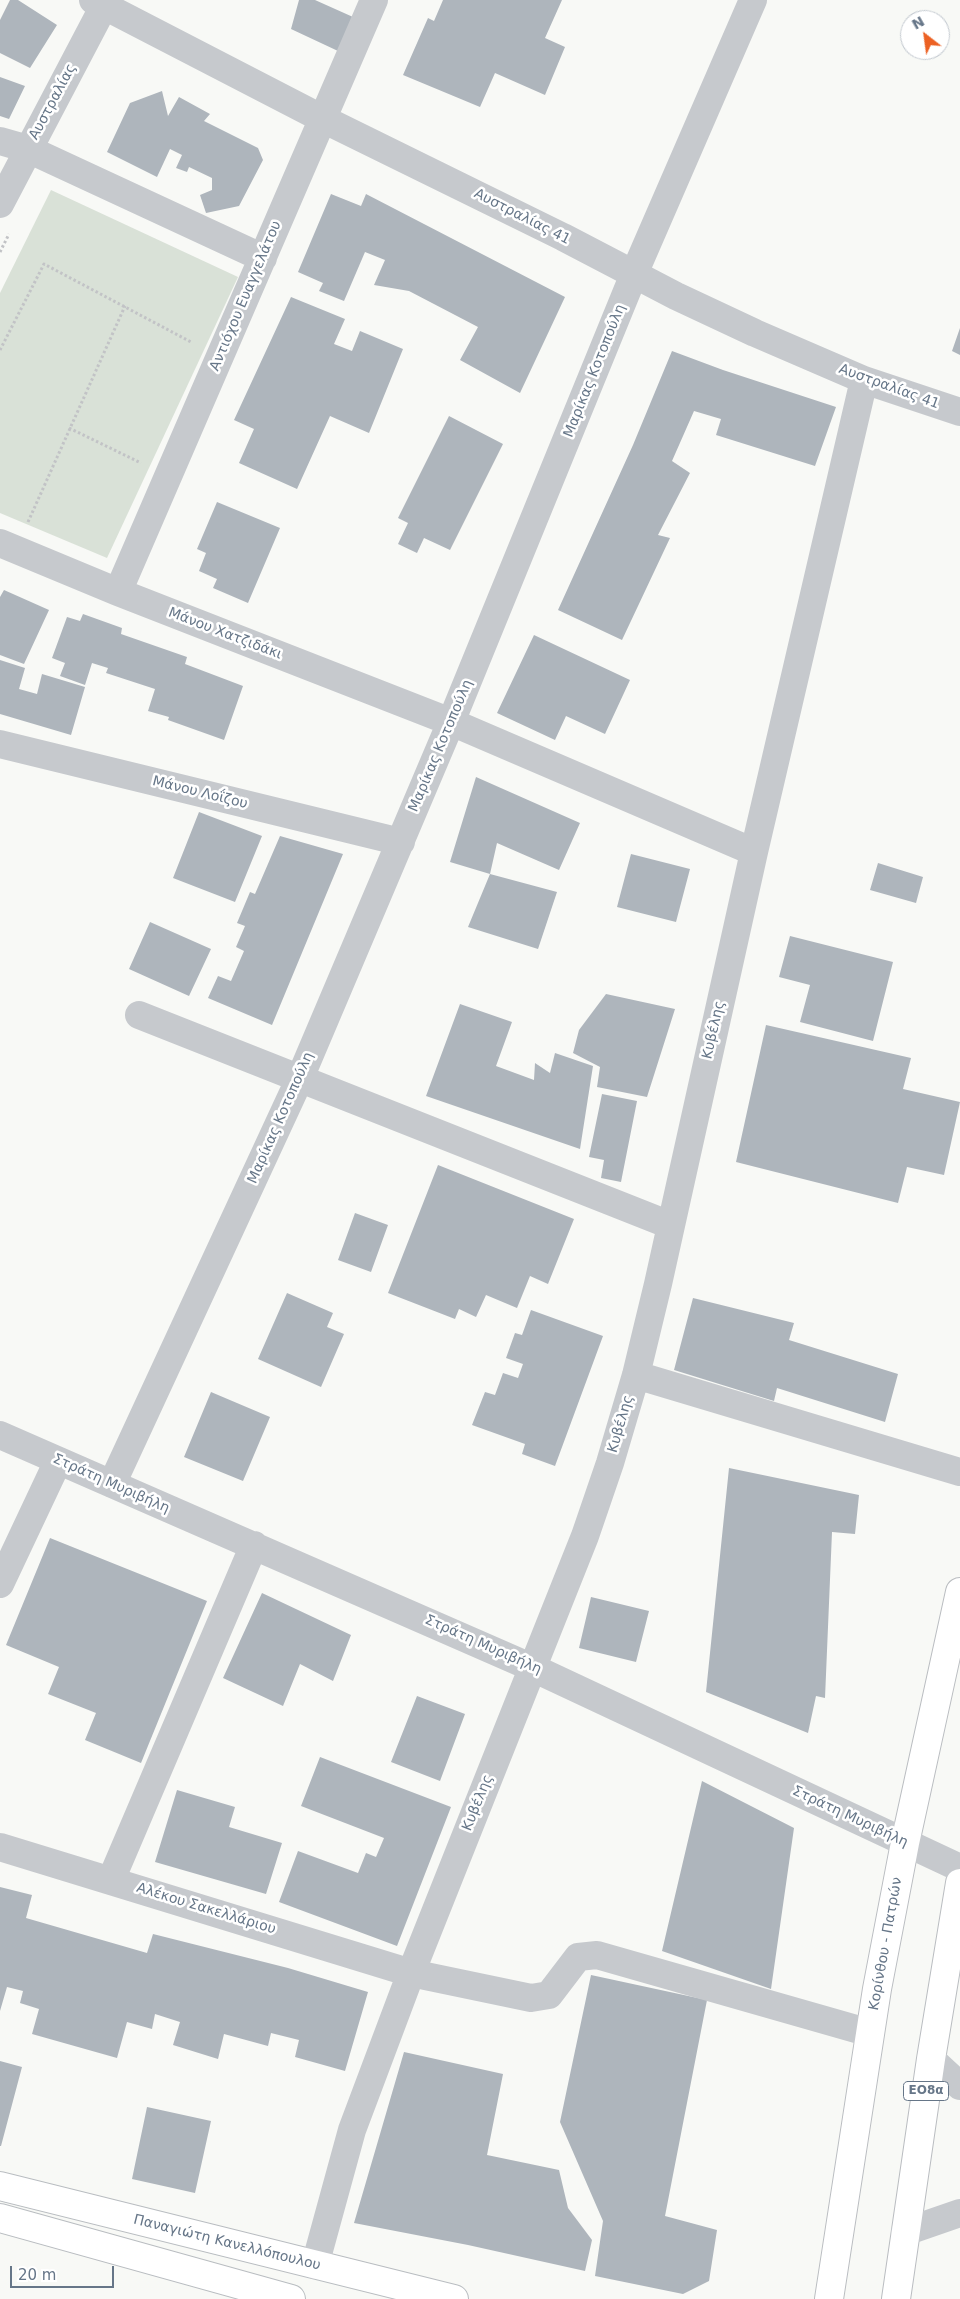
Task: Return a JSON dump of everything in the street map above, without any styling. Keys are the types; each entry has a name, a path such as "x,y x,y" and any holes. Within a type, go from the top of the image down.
{"main road":[{"name":"Κορίνθου - Πατρών","path":"829,2299 870,2033 905,1843 960,1592"},
{"name":"ΕΟ8α","path":"896,2299 931,2059 960,1883"},
{"name":"Παναγιώτη Κανελλόπουλου","path":"0,2186 454,2299"},
{"path":"0,2218 291,2299"}],"street":[{"name":"Αντιόχου Ευαγγελάτου","path":"118,592 374,0"},
{"name":"Μαρίκας Κοτοπούλη","path":"112,1484 300,1078 451,722 634,274 753,0"},
{"name":"Αυστραλίας 41","path":"102,2 323,118 755,333 864,380 960,412"},
{"name":"Αυστραλίας","path":"0,204 102,2"},
{"path":"0,141 28,149 263,258"},
{"name":"Κυβέλης","path":"315,2265 352,2130 411,1973 534,1668 598,1499 636,1374 754,852 864,380"},
{"name":"Μάνου Χατζιδάκι","path":"8,546 118,592 451,722 754,852"},
{"name":"Μάνου Λοΐζου","path":"0,744 401,842"},
{"path":"139,1015 670,1225"},
{"path":"636,1374 960,1472"},
{"name":"Στράτη Μυριβήλη","path":"0,1435 534,1668 960,1868"},
{"path":"0,1584 58,1461"},
{"path":"111,1880 254,1545"},
{"name":"Αλέκου Σακελλάριου","path":"0,1846 411,1973 531,1998 549,1996 578,1957 596,1955 870,2033"},
{"path":"931,2059 960,2086"},
{"path":"905,2232 960,2213"}],"path":[{"path":"0,350 44,264 220,358"},
{"path":"8,546 69,428 125,306"},
{"path":"69,428 167,478"}],"shaded area":[{"path":"51,190 238,277 107,558 0,513 0,293"}],"building":[{"path":"10,0 18,0 57,25 30,68 0,53 0,20"},
{"path":"299,0 315,0 353,17 338,51 291,29"},
{"path":"443,0 562,0 545,38 565,47 545,95 495,73 480,107 403,75 428,18 434,21"},
{"path":"0,77 25,86 9,119 0,116"},
{"path":"162,91 168,116 179,97 210,114 204,121 258,148 263,160 239,206 206,213 200,195 212,190 212,178 189,167 187,172 176,168 182,155 170,149 157,177 107,152 130,103"},
{"path":"331,194 361,206 366,194 565,297 520,393 460,360 478,327 409,291 374,285 385,260 365,252 344,301 319,291 323,283 298,272"},
{"path":"291,297 345,319 334,344 352,351 360,331 403,349 369,433 330,416 297,489 239,463 254,429 234,420"},
{"path":"960,328 960,355 952,351"},
{"path":"672,351 723,370 836,407 815,466 716,435 721,419 694,411 672,461 690,473 658,535 670,538 622,640 558,610 633,445"},
{"path":"449,416 503,444 450,550 424,538 417,553 398,544 408,523 398,518"},
{"path":"217,502 280,528 248,603 213,588 217,579 199,571 206,553 197,549"},
{"path":"4,590 49,610 24,664 0,655 0,597"},
{"path":"83,614 122,628 121,634 187,657 185,664 243,686 224,740 168,720 169,717 148,711 155,689 106,673 108,668 92,663 85,685 60,676 65,663 52,658 67,617 80,621"},
{"path":"534,635 630,680 605,734 566,716 555,740 497,713"},
{"path":"0,660 25,668 19,689 37,694 42,674 85,687 71,735 0,714"},
{"path":"476,777 580,823 559,870 497,843 490,874 450,862"},
{"path":"199,812 262,836 235,902 173,878"},
{"path":"280,836 343,854 272,1025 208,998 218,976 231,981 244,951 236,947 245,926 237,923 250,892 255,894"},
{"path":"631,854 690,869 676,922 617,907"},
{"path":"878,863 923,877 916,903 870,890"},
{"path":"490,874 557,892 538,949 468,927"},
{"path":"150,922 211,949 189,996 129,969"},
{"path":"790,936 893,962 873,1041 800,1022 810,985 779,977"},
{"path":"606,994 675,1009 647,1097 597,1087 600,1067 573,1053 579,1030"},
{"path":"460,1004 512,1022 496,1066 534,1080 535,1063 550,1073 555,1053 593,1066 580,1149 426,1096"},
{"path":"766,1025 911,1058 903,1089 960,1102 944,1175 907,1167 898,1203 736,1162"},
{"path":"602,1094 637,1101 621,1182 601,1178 604,1160 589,1157"},
{"path":"438,1165 574,1219 548,1284 530,1276 517,1308 486,1295 476,1317 459,1309 455,1319 388,1293"},
{"path":"355,1213 388,1225 371,1272 338,1260"},
{"path":"287,1293 333,1313 327,1327 344,1334 321,1387 258,1359"},
{"path":"693,1298 794,1323 789,1340 898,1374 885,1422 777,1388 774,1401 674,1370"},
{"path":"531,1310 603,1336 555,1466 522,1454 525,1444 472,1425 485,1392 495,1395 503,1373 518,1378 523,1364 506,1358 515,1333 522,1335"},
{"path":"211,1392 270,1417 243,1481 184,1457"},
{"path":"729,1468 859,1495 855,1534 832,1532 825,1698 816,1696 808,1733 706,1692"},
{"path":"50,1538 207,1601 141,1763 85,1740 96,1713 48,1694 59,1667 6,1645"},
{"path":"262,1593 351,1635 333,1681 300,1664 283,1706 223,1678"},
{"path":"591,1597 649,1611 636,1662 579,1648"},
{"path":"417,1696 465,1714 440,1781 391,1762"},
{"path":"320,1757 451,1807 397,1946 279,1902 298,1851 358,1873 366,1853 376,1857 384,1838 301,1806"},
{"path":"702,1781 794,1828 771,1989 662,1951"},
{"path":"177,1790 235,1807 229,1827 282,1843 266,1894 155,1862"},
{"path":"0,1887 32,1895 26,1918 147,1953 153,1934 288,1968 368,1992 345,2071 295,2057 299,2040 271,2033 268,2046 224,2034 218,2059 173,2045 180,2022 155,2014 152,2029 127,2022 117,2058 32,2034 39,2009 20,2003 23,1991 7,1987 0,2011"},
{"path":"591,1975 707,2000 665,2216 717,2230 709,2281 683,2294 595,2276 603,2221 560,2122"},
{"path":"404,2052 503,2074 487,2155 559,2170 568,2208 592,2240 585,2271 468,2245 354,2223"},
{"path":"0,2061 22,2067 1,2146 0,2146"},
{"path":"147,2107 211,2121 195,2193 132,2179"}]}
